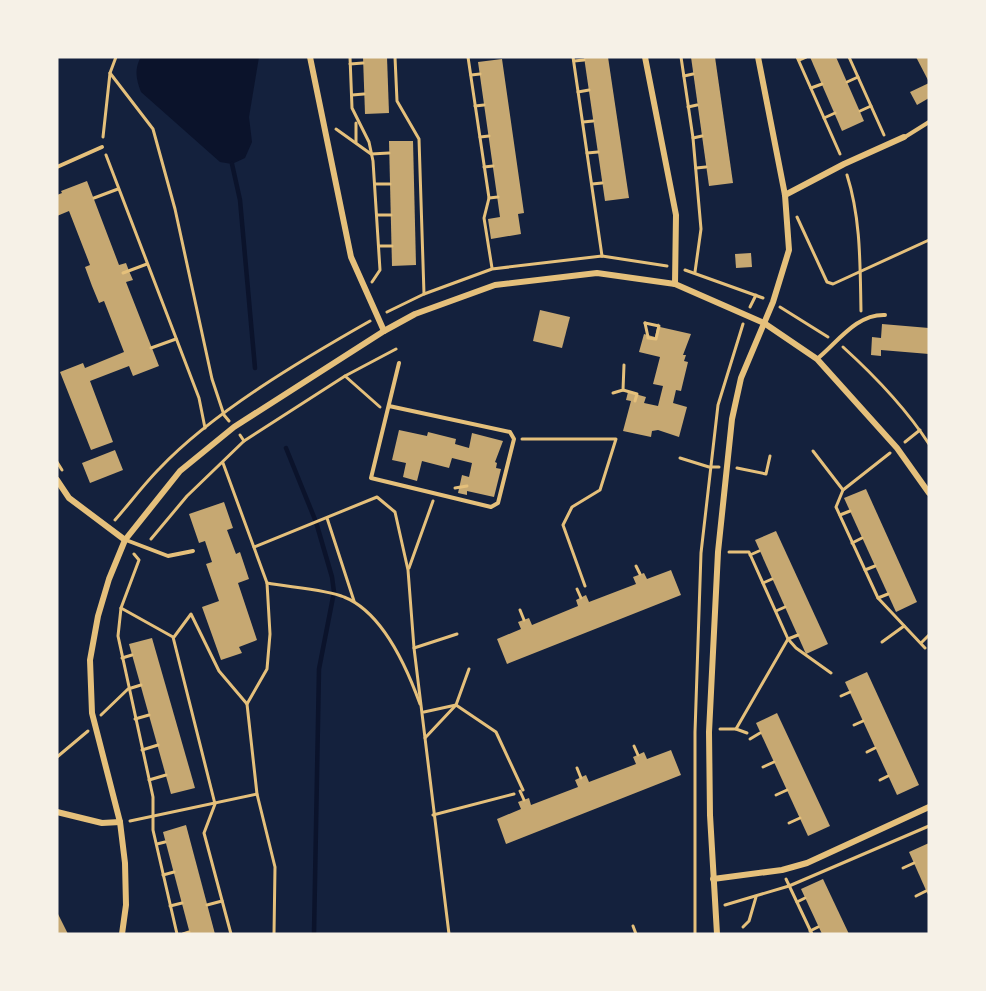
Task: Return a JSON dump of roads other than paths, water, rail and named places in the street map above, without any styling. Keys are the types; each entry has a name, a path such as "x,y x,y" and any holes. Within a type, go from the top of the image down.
{"street":[{"path":"310,57 351,257 384,331"},
{"path":"645,57 676,216 675,284"},
{"path":"717,934 714,907 709,732 718,552 727,466 732,419 741,378 772,302 789,250 785,195 758,57"},
{"path":"785,195 844,164 904,137"},
{"path":"122,934 126,905 125,863 120,822 92,712 90,660 98,616 109,579 125,540 180,471 234,427 384,331 415,314 495,285 597,273 675,284 764,323 818,359 897,448 929,493"},
{"path":"57,480 69,498 125,540"},
{"path":"713,879 782,870 807,863 929,807"},
{"path":"57,812 102,823 120,822"}],"lane":[{"path":"904,137 929,122"},
{"path":"57,167 102,147"},
{"path":"818,359 861,319 872,314 885,315"},
{"path":"389,406 510,432 514,439 498,502 491,507 370,478 399,363"},
{"path":"125,540 168,556 193,551"}],"water":[{"path":"141,57 259,57 249,117 252,142 245,158 232,164 220,162 141,92 136,74"}],"waterway":[{"path":"232,164 240,200 255,368"},
{"path":"286,448 316,522 334,592 319,669 314,934"}]}
